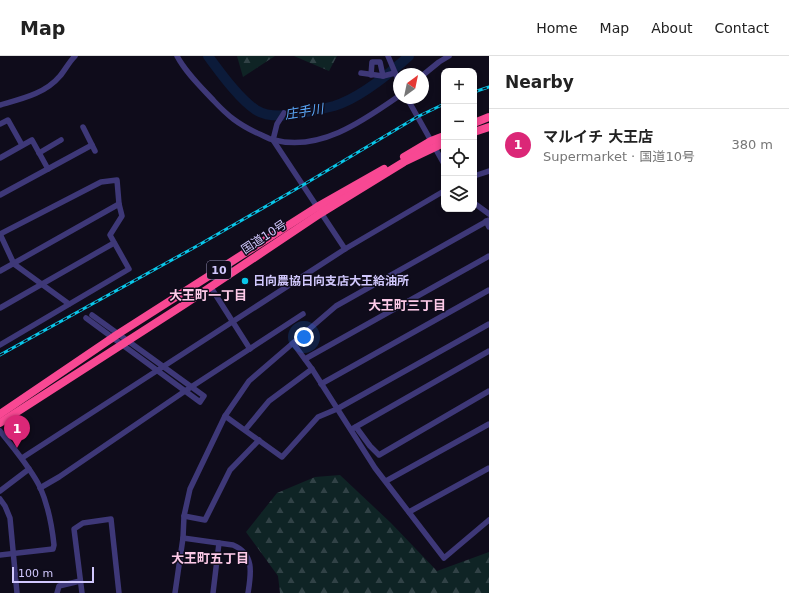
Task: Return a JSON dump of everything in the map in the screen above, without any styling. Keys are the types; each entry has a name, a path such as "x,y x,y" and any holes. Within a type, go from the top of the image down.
{"highway":[{"path":"477,121 489,117"},
{"path":"477,131 489,127"},
{"name":"国道10号","path":"0,414 116,336 319,210 441,138"},
{"name":"国道10号","path":"433,144 441,143"},
{"name":"国道10号","path":"0,423 210,286 319,210"}],"street":[{"path":"0,105 32,95 51,84 60,76 75,56"},
{"path":"177,56 195,81 223,111 240,124 273,140 303,143 324,139 369,117 393,100"},
{"path":"429,70 438,62 449,56"},
{"path":"371,75 372,62 380,62 383,76"},
{"path":"361,74 393,77"},
{"path":"410,104 441,159"},
{"path":"284,113 277,124 273,140 345,249"},
{"path":"0,124 8,120 22,145"},
{"path":"83,127 95,151"},
{"path":"0,158 32,140 48,169"},
{"path":"39,153 61,140"},
{"path":"0,195 92,145"},
{"path":"477,175 489,171"},
{"path":"0,346 129,269 110,235 122,216 119,204 117,180 101,182 0,234 14,264 69,304"},
{"path":"22,458 345,249 441,193"},
{"path":"0,271 119,204"},
{"path":"477,205 489,214"},
{"path":"175,593 183,538 184,516 190,489 225,416 249,381 336,306 488,223"},
{"path":"0,308 114,243"},
{"path":"305,360 489,256"},
{"path":"210,286 250,348"},
{"path":"322,384 489,290"},
{"path":"40,488 59,477 185,391 303,314"},
{"path":"89,316 116,336 163,366 204,396 200,402 157,370 125,342"},
{"path":"225,416 282,457 318,417 337,409 489,324"},
{"path":"293,343 312,369 337,409 379,455 489,391"},
{"path":"353,428 488,353"},
{"path":"245,430 269,401 312,369"},
{"path":"386,481 489,424"},
{"path":"353,428 375,468 444,558 489,520"},
{"path":"0,431 22,458 40,488 47,504 53,537 53,549 0,555"},
{"path":"184,516 205,520 230,470 259,440"},
{"path":"409,512 489,468"},
{"path":"0,491 28,469"},
{"path":"0,499 10,518 17,593"},
{"path":"82,593 74,529 83,523 111,519 120,593"},
{"path":"183,538 219,543 239,548 247,556 251,568 248,593"},
{"path":"213,593 219,543"},
{"path":"57,593 59,586 80,581"}],"green space":[{"path":"237,56 275,56 243,77"},
{"path":"294,56 337,56 329,71"},
{"path":"340,475 391,523 437,571 489,552 489,593 280,593 278,576 246,532 277,493 315,477"}],"waterway":[{"name":"庄手川","path":"208,56 230,85 243,99 261,113 278,116 318,110 344,102 374,85 409,56"}],"railway":[{"path":"477,91 489,87"},
{"path":"0,355 197,246 417,117 441,105"}],"place":[{"name":"日向農協日向支店大王給油所","path":"245,281"},
{"name":"マルイチ 大王店","path":"17,448"}],"district":[{"name":"大王町一丁目","path":"208,295"},
{"name":"大王町三丁目","path":"407,305"},
{"name":"大王町五丁目","path":"210,558"}]}
